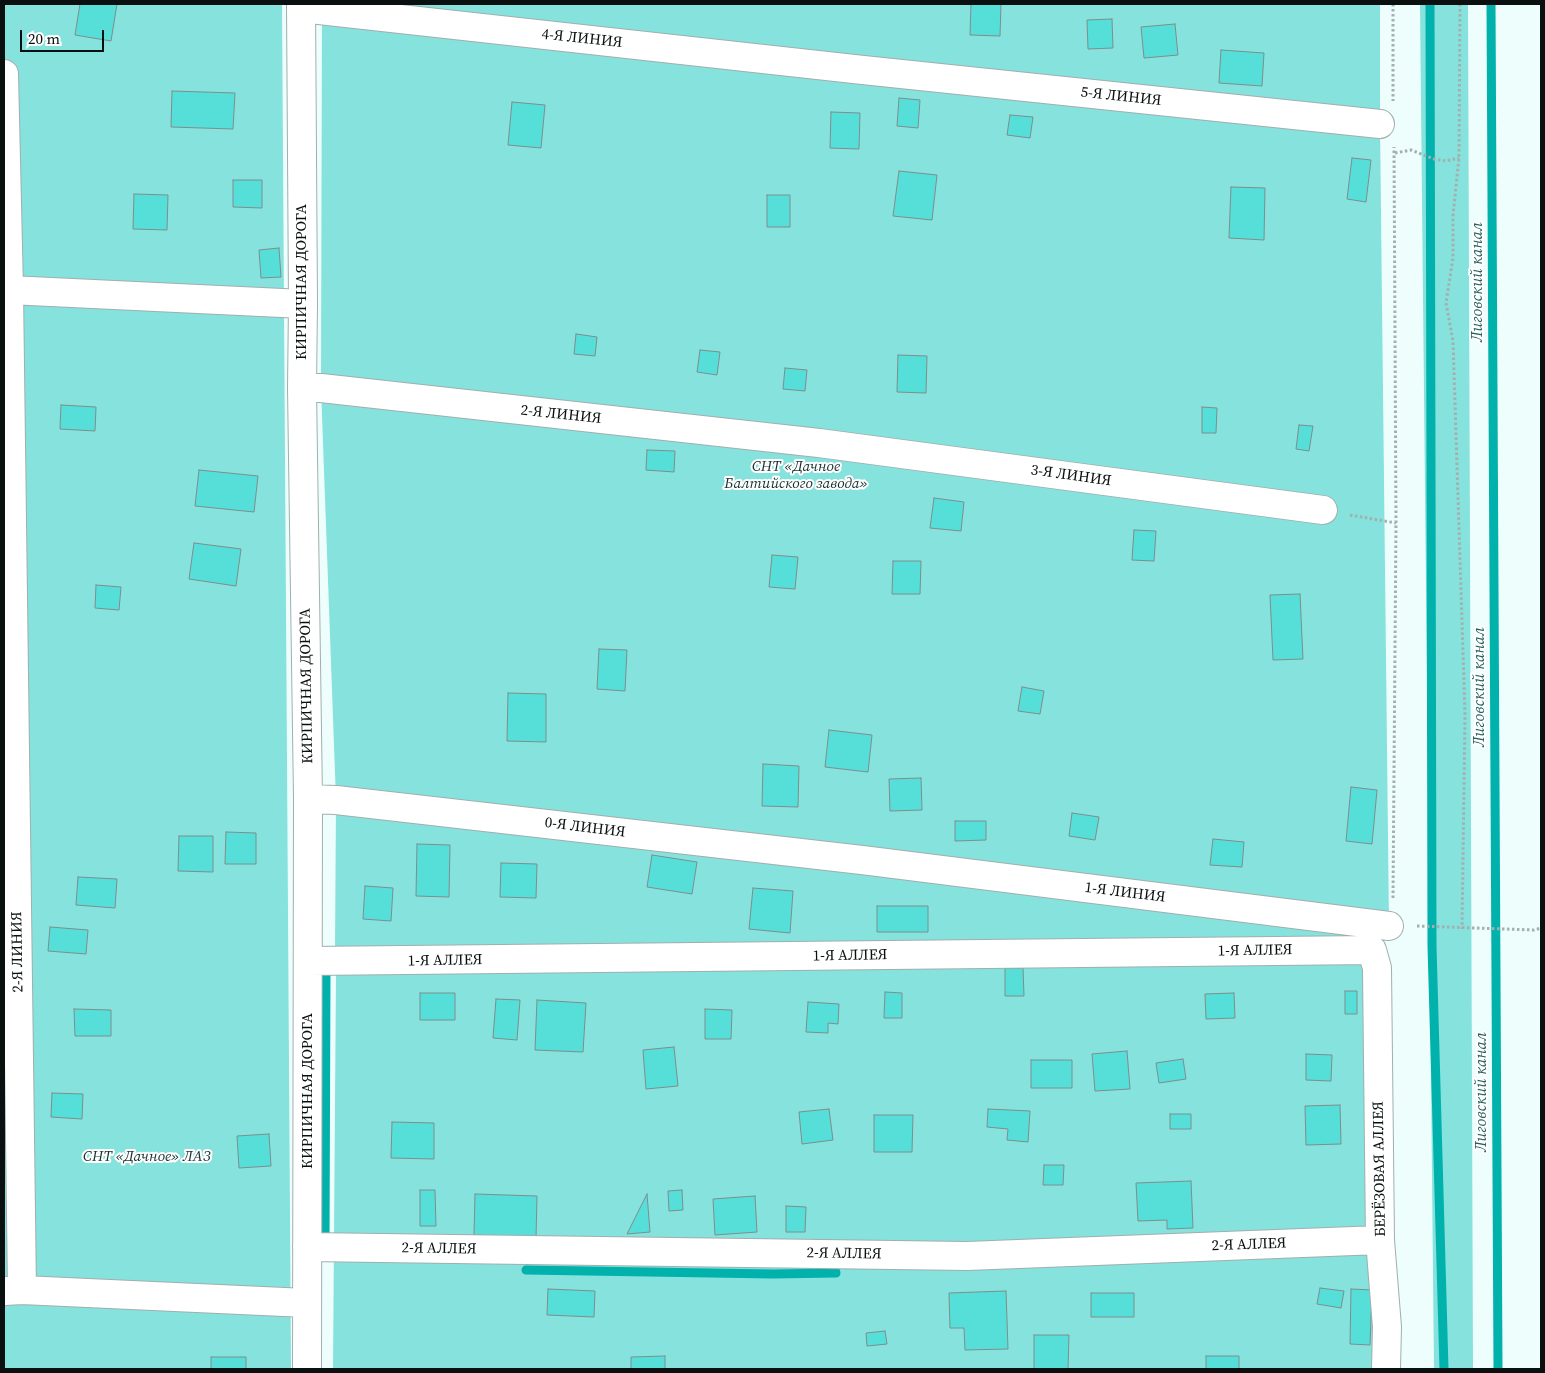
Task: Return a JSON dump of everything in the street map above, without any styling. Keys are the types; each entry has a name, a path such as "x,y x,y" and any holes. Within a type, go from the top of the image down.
{"street":[{"name":"4-Я ЛИНИЯ","path":"301,6 863,70"},
{"name":"КИРПИЧНАЯ ДОРОГА","path":"301,6 302,388 309,961 307,1369"},
{"name":"5-Я ЛИНИЯ","path":"863,70 1389,125"},
{"name":"2-Я ЛИНИЯ","path":"4,74 9,290 13,1290"},
{"path":"9,290 303,304"},
{"name":"2-Я ЛИНИЯ","path":"302,388 321,388 819,443"},
{"name":"3-Я ЛИНИЯ","path":"819,443 1323,510"},
{"name":"0-Я ЛИНИЯ","path":"308,799 336,800 862,860"},
{"name":"1-Я ЛИНИЯ","path":"862,860 1391,916"},
{"name":"1-Я АЛЛЕЯ","path":"309,961 1372,950 1377,968"},
{"name":"БЕРЁЗОВАЯ АЛЛЕЯ","path":"1377,968 1380,1240 1387,1327 1386,1369"},
{"name":"2-Я АЛЛЕЯ","path":"307,1247 967,1256 1380,1240"},
{"path":"13,1290 306,1303"}],"path":[{"path":"1391,916 1396,523 1395,153 1389,125 1393,4"},
{"path":"1460,4 1459,158 1453,215 1453,258 1446,303 1453,341 1465,715 1462,929"},
{"path":"1395,153 1411,150 1434,159 1446,161 1459,158"},
{"path":"1323,510 1396,523"},
{"path":"1416,926 1462,929 1500,928 1534,930 1541,928"}],"green space":[{"name":"СНТ «Дачное» ЛАЗ","path":"4,4 282,4 291,1369 4,1369"},
{"name":"СНТ «Дачное Балтийского завода»","path":"322,4 1380,4 1389,926 1372,939 335,952 336,800 321,388"},
{"path":"1420,4 1468,4 1473,1369 1434,1369"},
{"path":"1367,960 1375,1329 1374,1369 333,1369 336,973"}],"building":[{"path":"80,4 117,4 111,41 75,35"},
{"path":"971,4 1001,4 1000,36 970,35"},
{"path":"1112,19 1113,48 1088,49 1087,20"},
{"path":"1175,24 1178,55 1144,58 1141,27"},
{"path":"1221,50 1264,53 1262,86 1219,83"},
{"path":"172,91 235,93 233,129 171,127"},
{"path":"899,98 920,100 918,128 897,126"},
{"path":"512,102 545,105 541,148 508,145"},
{"path":"831,112 860,113 859,149 830,148"},
{"path":"1010,115 1033,117 1030,138 1007,135"},
{"path":"1352,158 1371,160 1366,202 1347,199"},
{"path":"899,171 937,175 932,220 893,216"},
{"path":"233,180 262,180 262,208 233,207"},
{"path":"1231,187 1265,188 1264,240 1229,238"},
{"path":"134,194 168,195 167,230 133,229"},
{"path":"767,195 790,195 790,227 767,227"},
{"path":"279,248 281,277 261,278 259,250"},
{"path":"576,334 597,337 595,356 574,354"},
{"path":"700,350 720,352 717,375 697,372"},
{"path":"898,355 927,356 926,393 897,392"},
{"path":"785,368 807,370 805,391 783,389"},
{"path":"61,405 96,407 95,431 60,429"},
{"path":"1202,407 1217,408 1216,433 1202,433"},
{"path":"1299,425 1313,426 1309,451 1296,449"},
{"path":"647,450 675,451 674,472 646,470"},
{"path":"199,470 258,476 254,512 195,506"},
{"path":"934,498 964,502 961,531 930,528"},
{"path":"1134,530 1156,531 1154,561 1132,560"},
{"path":"194,543 241,549 236,586 189,579"},
{"path":"772,555 798,557 795,589 769,587"},
{"path":"893,561 921,561 920,594 892,594"},
{"path":"96,585 121,587 119,610 95,608"},
{"path":"1300,594 1303,659 1273,660 1270,595"},
{"path":"599,649 627,650 625,691 597,689"},
{"path":"1022,687 1044,691 1040,714 1018,711"},
{"path":"508,693 546,694 546,742 507,741"},
{"path":"829,730 872,735 868,772 825,767"},
{"path":"763,764 799,766 798,807 762,806"},
{"path":"921,778 922,810 890,811 889,779"},
{"path":"1351,787 1377,790 1372,844 1346,841"},
{"path":"1072,813 1099,817 1095,840 1069,836"},
{"path":"955,821 986,821 986,840 955,841"},
{"path":"226,832 256,833 256,864 225,864"},
{"path":"179,836 213,836 213,872 178,871"},
{"path":"1213,839 1244,842 1242,867 1210,865"},
{"path":"417,844 450,845 449,897 416,896"},
{"path":"652,855 697,862 692,894 647,887"},
{"path":"501,863 537,864 536,898 500,897"},
{"path":"78,877 117,879 115,908 76,905"},
{"path":"365,886 393,888 391,921 363,919"},
{"path":"753,888 793,891 790,933 749,929"},
{"path":"877,906 928,906 928,932 877,932"},
{"path":"50,927 88,930 86,954 48,951"},
{"path":"1005,968 1023,968 1024,996 1005,996"},
{"path":"1345,991 1357,991 1357,1014 1345,1014"},
{"path":"885,992 902,993 902,1018 884,1018"},
{"path":"420,993 455,993 455,1020 420,1020"},
{"path":"1234,993 1235,1018 1206,1019 1205,994"},
{"path":"496,999 520,1000 517,1040 493,1038"},
{"path":"537,1000 586,1003 583,1052 535,1050"},
{"path":"808,1002 839,1004 838,1024 828,1023 828,1033 806,1032"},
{"path":"74,1009 111,1010 111,1036 75,1036"},
{"path":"705,1009 732,1010 731,1039 705,1039"},
{"path":"674,1047 678,1086 646,1089 643,1050"},
{"path":"1127,1051 1130,1089 1095,1091 1092,1054"},
{"path":"1306,1054 1332,1055 1331,1081 1306,1080"},
{"path":"1183,1059 1186,1079 1159,1083 1156,1063"},
{"path":"1031,1060 1072,1060 1072,1088 1031,1088"},
{"path":"52,1093 83,1094 82,1119 51,1117"},
{"path":"1340,1105 1341,1144 1306,1145 1305,1106"},
{"path":"829,1109 833,1140 802,1144 799,1112"},
{"path":"988,1109 1030,1111 1028,1142 1007,1140 1008,1129 987,1127"},
{"path":"1170,1114 1191,1114 1191,1129 1170,1129"},
{"path":"874,1115 913,1115 912,1152 874,1152"},
{"path":"392,1122 434,1123 434,1159 391,1158"},
{"path":"269,1134 271,1166 239,1168 237,1136"},
{"path":"1044,1165 1064,1165 1063,1185 1043,1185"},
{"path":"1191,1181 1193,1228 1167,1229 1167,1220 1138,1221 1136,1183"},
{"path":"420,1190 435,1190 436,1226 420,1226"},
{"path":"682,1190 683,1210 669,1211 668,1191"},
{"path":"475,1194 537,1196 536,1237 474,1235"},
{"path":"647,1194 650,1232 627,1234"},
{"path":"755,1196 757,1232 715,1235 713,1199"},
{"path":"786,1206 806,1207 805,1232 786,1232"},
{"path":"1320,1288 1344,1291 1341,1308 1317,1304"},
{"path":"548,1289 595,1291 594,1317 547,1315"},
{"path":"1351,1289 1372,1290 1370,1345 1350,1344"},
{"path":"1006,1291 1008,1349 965,1350 964,1328 950,1328 949,1293"},
{"path":"1091,1293 1134,1293 1134,1317 1091,1317"},
{"path":"885,1331 887,1344 867,1346 866,1333"},
{"path":"1034,1335 1069,1335 1068,1369 1034,1369"},
{"path":"665,1356 665,1369 631,1369 631,1357"},
{"path":"1206,1356 1239,1356 1239,1369 1206,1369"},
{"path":"211,1357 246,1357 246,1369 211,1369"}],"waterway":[{"path":"1430,4 1432,946 1444,1369"},
{"name":"Лиговский канал","path":"1491,4 1498,1369"},
{"path":"325,1242 326,971"},
{"path":"526,1270 773,1274 836,1273 835,1270"}]}
